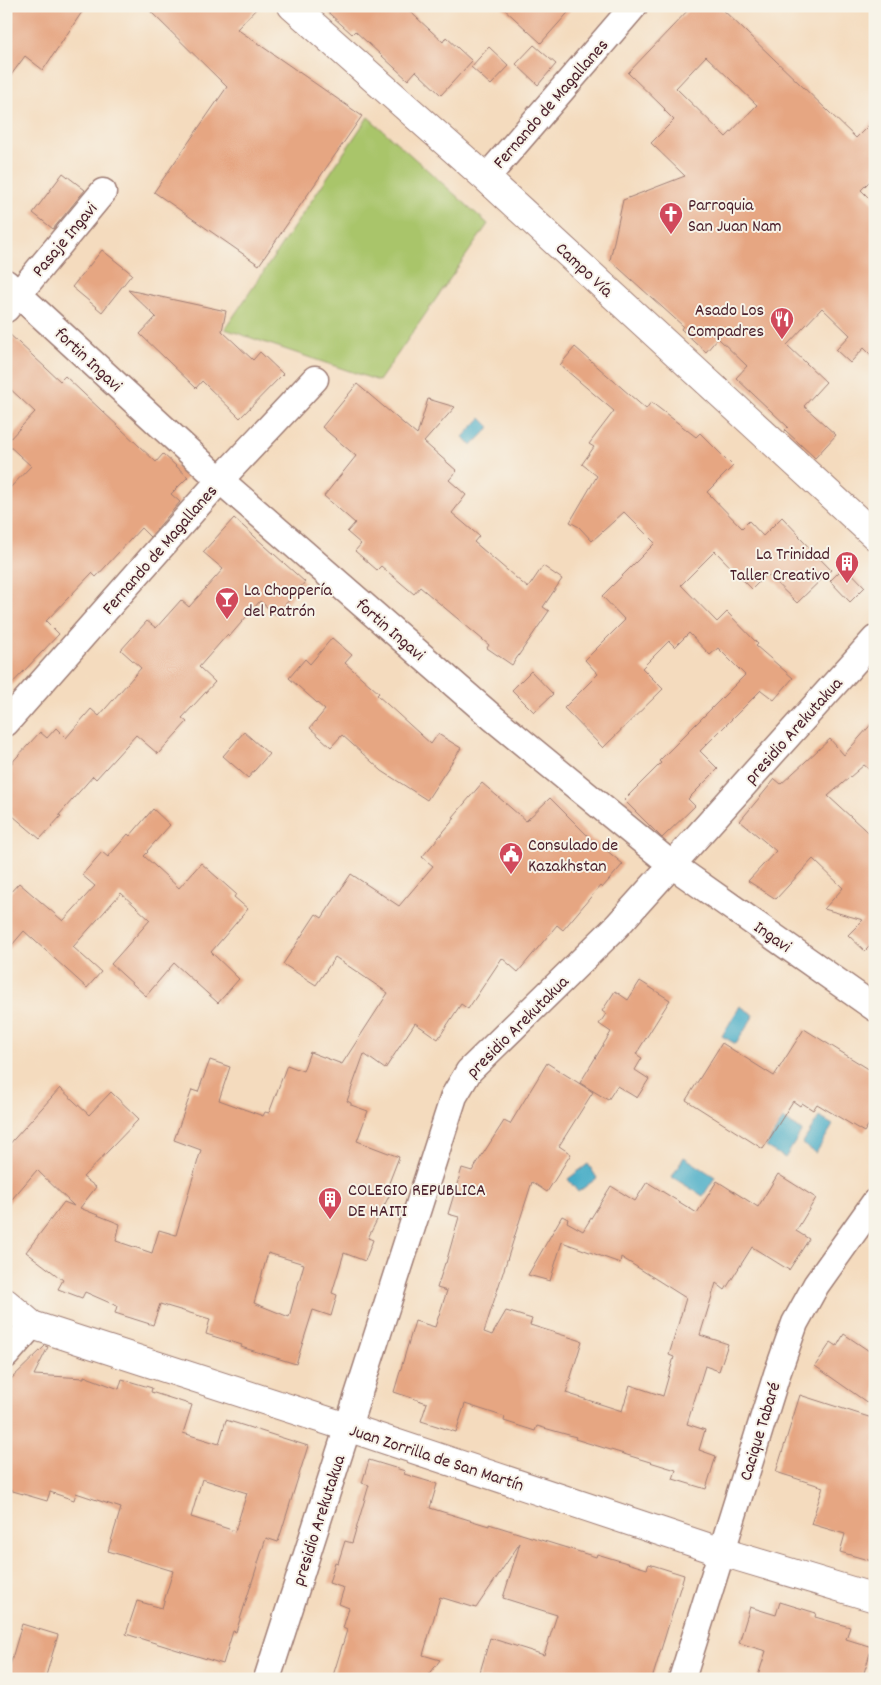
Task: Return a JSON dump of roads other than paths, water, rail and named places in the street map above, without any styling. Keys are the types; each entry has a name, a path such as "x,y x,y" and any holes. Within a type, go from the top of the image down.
{"street":[{"name":"Fernando de Magallanes","path":"486,178 634,6"},
{"name":"Campo Vía","path":"303,10 875,536"},
{"name":"Pasaje Ingavi","path":"10,295 103,192"},
{"name":"fortin Ingavi","path":"10,295 493,718 672,865"},
{"name":"Fernando de Magallanes","path":"6,723 220,480 315,379"},
{"name":"presidio Arekutakua","path":"267,1679 454,1096 469,1071 616,927 875,639"},
{"name":"Ingavi","path":"672,865 875,1008"},
{"name":"Cacique Tabaré","path":"682,1679 777,1374 795,1323 816,1285 875,1202"},
{"name":"Juan Zorrilla de San Martín","path":"6,1303 32,1325 347,1427 722,1552 875,1598"},
{"path":"6,1355 32,1325"}],"water":[{"path":"481,418 490,427 472,446 463,437"},
{"path":"740,1006 754,1015 736,1044 722,1036"},
{"path":"819,1117 833,1125 816,1153 802,1144"},
{"path":"783,1119 802,1131 785,1158 766,1147"},
{"path":"684,1157 715,1177 703,1196 672,1177"},
{"path":"588,1164 597,1178 578,1192 568,1179"}],"place":[{"name":"Parroquia San Juan Nam","path":"671,235"},
{"name":"Asado Los Compadres","path":"782,340"},
{"name":"La Trinidad Taller Creativo","path":"847,584"},
{"name":"La Choppería del Patrón","path":"227,620"},
{"name":"Consulado de Kazakhstan","path":"511,875"},
{"name":"COLEGIO REPUBLICA DE HAITI","path":"330,1220"}]}
